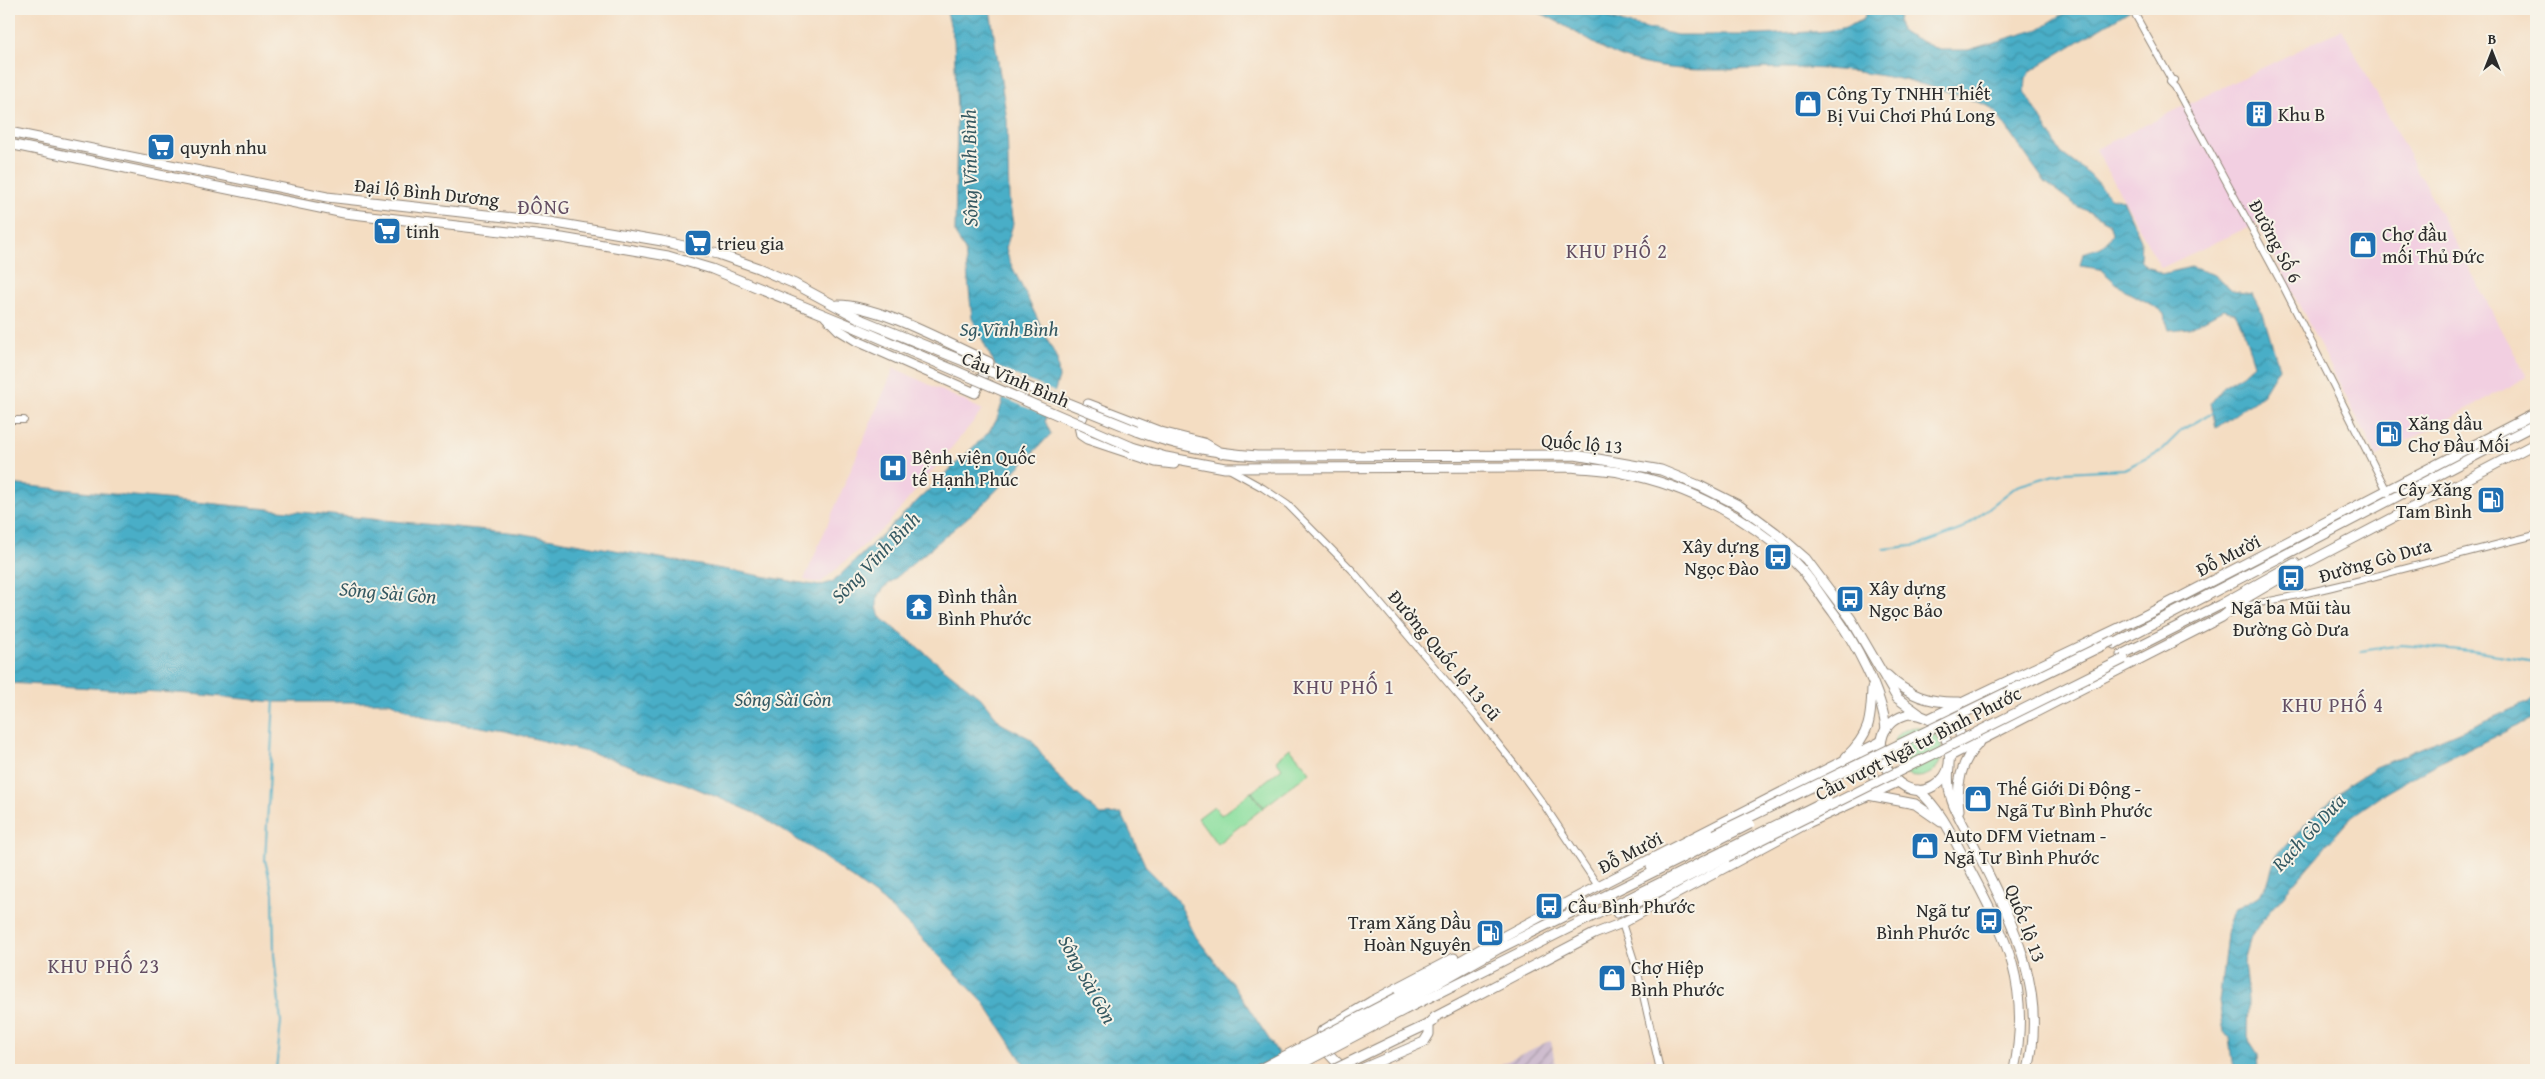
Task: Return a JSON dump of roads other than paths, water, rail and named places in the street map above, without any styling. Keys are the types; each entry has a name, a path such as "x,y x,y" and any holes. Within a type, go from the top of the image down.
{"highway":[{"name":"Đại lộ Bình Dương","path":"9,132 342,200 558,223 662,241 718,254 758,268 795,284 835,305 860,324"},
{"name":"Đại lộ Bình Dương","path":"9,144 337,212 554,237 658,254 702,266 824,314 860,324"},
{"path":"84,159 87,147"},
{"path":"824,314 839,330 857,341 975,393 989,362 903,324 860,309 835,305"},
{"name":"Cầu Vĩnh Bình","path":"860,324 1136,431"},
{"name":"Cầu Vĩnh Bình","path":"860,324 1132,447"},
{"path":"1214,467 1156,462 1087,439 1078,430 1081,419 1088,404 1161,432 1204,443 1222,454"},
{"name":"Đỗ Mười","path":"1930,718 2219,578 2536,413"},
{"name":"Đỗ Mười","path":"2113,642 2212,594 2536,424"},
{"name":"Quốc lộ 13","path":"1136,431 1164,442 1222,454 1256,456 1575,455 1661,470 1700,486 1740,506 1806,558 1851,619 1900,701 1919,714"},
{"name":"Đỗ Mười","path":"2122,657 2252,586 2536,437"},
{"path":"1950,756 2214,621 2246,598 2300,567 2536,444"},
{"name":"Quốc lộ 13","path":"1132,447 1166,457 1226,468 1375,469 1544,466 1622,472 1661,483 1733,516 1771,542 1801,569 1830,608 1884,711 1886,729"},
{"path":"2212,594 2219,578 2257,569"},
{"path":"2246,598 2252,586"},
{"name":"Cầu vượt Ngã tư Bình Phước","path":"1718,836 2113,642"},
{"name":"Cầu vượt Ngã tư Bình Phước","path":"1615,910 2122,657"},
{"path":"1878,663 1896,684 1911,694 1931,701 1962,702"},
{"path":"1841,763 1859,743 1867,730 1872,712 1873,689"},
{"path":"1942,713 1952,720 1959,730 1962,750"},
{"path":"1919,714 1930,718 1941,731 1950,756 1949,767 1936,785 1918,790 1908,788 1898,782 1887,766 1880,742 1886,729 1901,716 1919,714"},
{"path":"1960,817 1956,795 1958,782 1967,758 1984,738"},
{"name":"Đỗ Mười","path":"1496,945 1511,932 1601,892 1880,742"},
{"path":"1863,752 1874,777 1886,787"},
{"name":"Quốc lộ 13","path":"1949,767 1948,793 2000,898 2023,953 2031,991 2033,1012 2028,1070"},
{"path":"1333,1070 1429,1023 1435,1017 1594,934 1622,923 1808,823 1898,782"},
{"name":"Quốc lộ 13","path":"1918,790 1930,801 1945,825 1989,905 2013,960 2021,1012 2020,1038 2014,1070"},
{"path":"1868,795 1915,804 1945,825"},
{"name":"Đỗ Mười","path":"1402,1003 1496,945 1718,836"},
{"path":"1258,1070 1402,1003 1615,910 1622,923"},
{"path":"1347,1069 1322,1043 1320,1034 1327,1027 1471,949 1496,945"},
{"path":"1272,1070 1402,1003"},
{"path":"1290,1070 1402,1003"},
{"path":"1360,1070 1424,1042 1429,1034 1429,1023"}],"street":[{"name":"Đường Số 6","path":"2132,10 2171,79 2176,84 2175,87 2284,288 2387,492"},
{"path":"9,420 24,420"},
{"name":"Đường Quốc lộ 13 cũ","path":"1226,468 1263,488 1288,505 1352,570 1509,758 1542,802 1601,892"},
{"path":"2387,492 2391,501"},
{"name":"Đường Gò Dưa","path":"2233,608 2317,592 2441,558 2536,535"},
{"path":"2221,604 2233,608"},
{"path":"1622,923 1638,973 1660,1070"}],"water":[{"name":"Sông Sài Gòn","path":"946,9 990,9 1007,120 1009,198 1013,224 1006,248 1009,260 1057,359 1059,378 1045,421 1051,434 981,506 885,587 877,601 878,612 880,617 980,697 1002,724 1031,739 1060,779 1101,815 1122,814 1146,867 1177,899 1196,937 1237,990 1278,1053 1282,1070 1028,1070 985,1004 919,935 882,900 815,851 757,814 686,784 598,755 505,731 427,718 389,702 275,702 191,694 9,683 9,484 518,533 819,586 834,581 989,432 997,419 1004,397 999,374 972,318 965,251 955,233 957,115 954,40"},
{"path":"1530,9 1588,9 1624,23 1677,35 1760,35 1827,31 1846,27 1863,20 1868,9 1900,9 1898,22 1901,31 1939,50 1968,50 2039,29 2071,9 2132,9 2030,71 2026,79 2025,91 2061,153 2090,175 2110,197 2123,200 2141,240 2140,259 2145,265 2162,274 2191,267 2215,275 2232,291 2252,294 2263,314 2279,368 2263,394 2216,428 2211,403 2225,385 2243,374 2254,364 2242,326 2235,313 2223,310 2189,328 2169,330 2164,314 2153,305 2125,291 2100,269 2080,266 2083,253 2101,247 2107,242 2112,233 2109,222 2077,206 2045,182 1996,113 1988,106 1916,83 1867,73 1792,68 1698,70 1660,67 1641,63 1612,53 1558,22"},
{"path":"2536,696 2536,717 2432,766 2388,791 2352,816 2262,920 2251,937 2244,961 2248,1001 2247,1037 2258,1054 2259,1070 2233,1070 2229,1038 2224,1032 2219,1002 2228,926 2233,910 2258,896 2267,885 2276,856 2310,819 2349,784 2376,767 2527,703"}],"waterway":[{"path":"1884,549 1920,545 1962,529 2017,486 2064,472 2124,469 2161,451 2183,429 2214,412"},
{"name":"Rạch Gò Dưa","path":"2361,651 2401,645 2472,651 2536,661"},
{"path":"274,700 265,860 273,893 274,954 281,1022 276,1070"}],"place":[{"name":"Công Ty TNHH Thiết Bị Vui Chơi Phú Long","path":"1808,104"},
{"name":"Khu B","path":"2259,114"},
{"name":"quynh nhu","path":"161,147"},
{"name":"tinh","path":"387,231"},
{"name":"trieu gia","path":"698,243"},
{"name":"Chợ đầu mối Thủ Đức","path":"2363,245"},
{"name":"Xăng dầu Chợ Đầu Mối","path":"2389,434"},
{"name":"Bệnh viện Quốc tế Hạnh Phúc","path":"893,468"},
{"name":"Cây Xăng Tam Bình","path":"2491,500"},
{"name":"Xây dựng Ngọc Đào","path":"1778,557"},
{"name":"Ngã ba Mũi tàu Đường Gò Dưa","path":"2291,578"},
{"name":"Xây dựng Ngọc Bảo","path":"1850,599"},
{"name":"Đình thần Bình Phước","path":"919,607"},
{"name":"Thế Giới Di Động - Ngã Tư Bình Phước","path":"1978,799"},
{"name":"Auto DFM Vietnam - Ngã Tư Bình Phước","path":"1925,846"},
{"name":"Cầu Bình Phước","path":"1549,906"},
{"name":"Ngã tư Bình Phước","path":"1989,921"},
{"name":"Trạm Xăng Dầu Hoàn Nguyên","path":"1490,933"},
{"name":"Chợ Hiệp Bình Phước","path":"1612,978"}],"district":[{"name":"ĐÔNG","path":"544,206"},
{"name":"KHU PHỐ 2","path":"1617,250"},
{"name":"KHU PHỐ 1","path":"1344,686"},
{"name":"KHU PHỐ 4","path":"2333,704"},
{"name":"KHU PHỐ 23","path":"104,965"}],"water label":[{"name":"Sông Vĩnh Bình","path":"969,168"},
{"name":"Sg.Vĩnh Bình","path":"1009,328"},
{"name":"Sông Vĩnh Bình","path":"875,557"}]}
